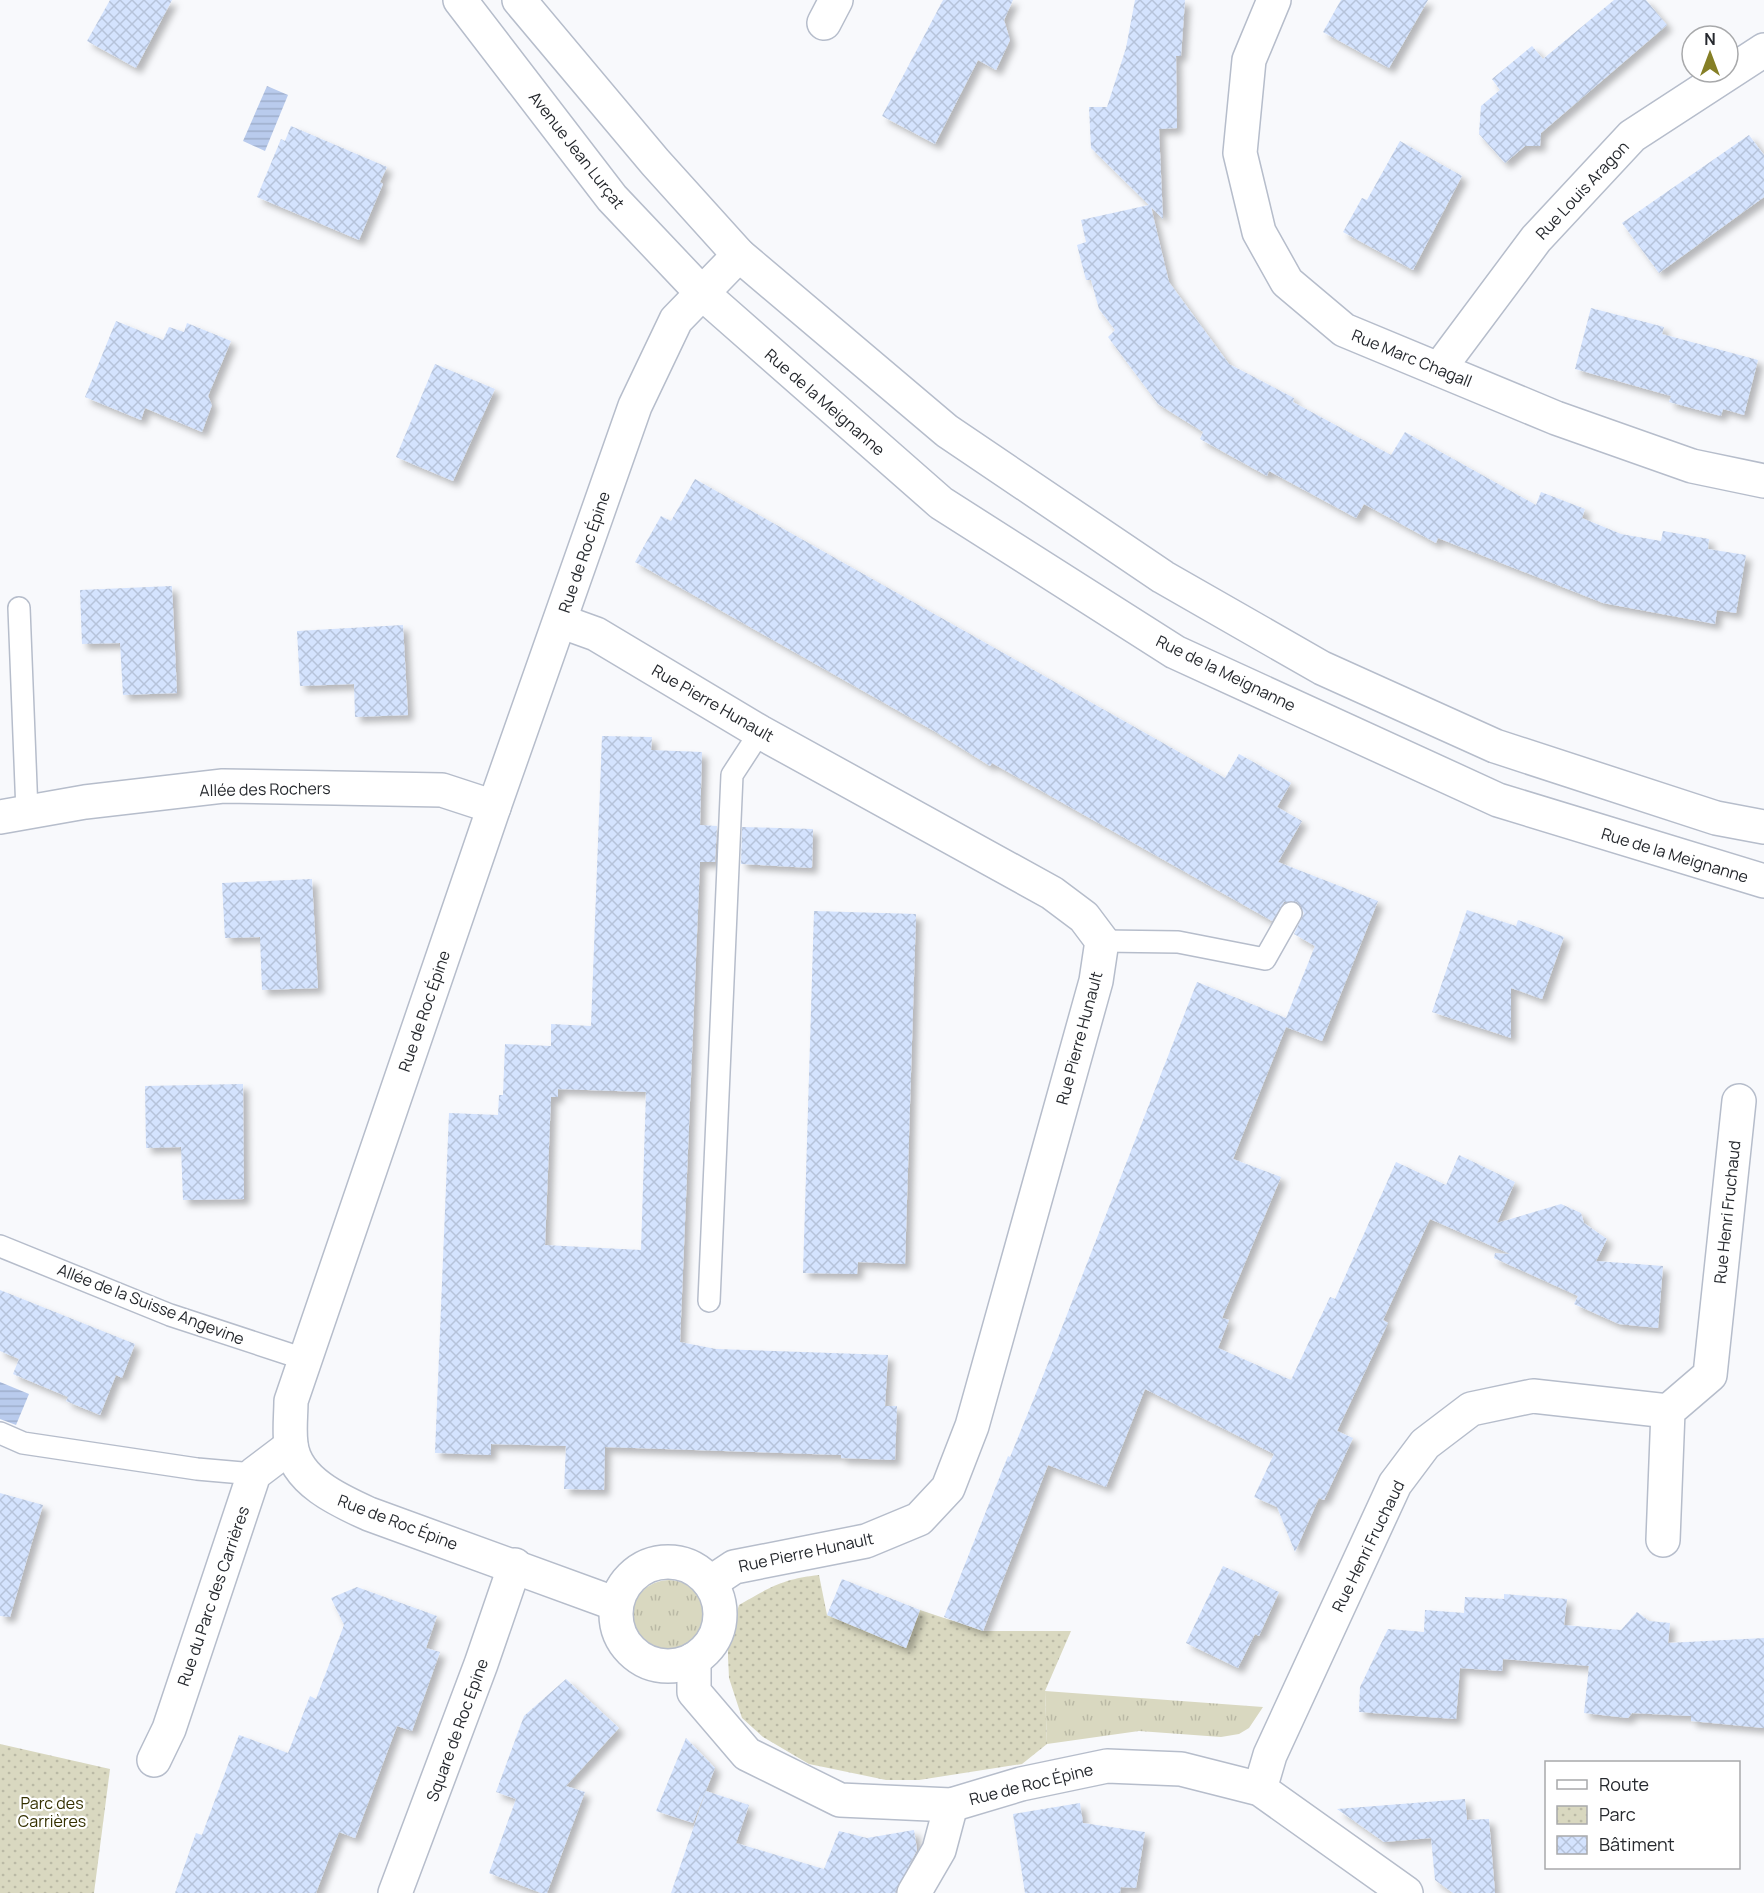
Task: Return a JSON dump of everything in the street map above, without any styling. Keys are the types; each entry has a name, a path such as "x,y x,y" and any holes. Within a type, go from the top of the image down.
{"street":[{"name":"Avenue Jean Lurçat","path":"460,0 612,198 702,293"},
{"path":"519,0 647,153 740,255 947,431 1163,577 1322,668 1494,746 1716,818 1764,827"},
{"name":"Rue Marc Chagall","path":"1274,0 1249,60 1240,153 1259,232 1287,282 1344,330 1556,418 1692,466 1764,481"},
{"name":"Rue Louis Aragon","path":"1439,369 1536,239 1632,136 1764,50"},
{"name":"Rue de Roc Épine","path":"616,1604 515,1565 369,1514 331,1496 298,1464 291,1446 291,1401 494,807 636,406 676,320 740,255"},
{"name":"Rue de la Meignanne","path":"702,293 800,382 941,503 1175,652 1498,800 1764,881"},
{"name":"Rue Pierre Hunault","path":"560,621 596,634 760,732 1052,893 1084,917 1102,941 1096,981 972,1426 948,1488 919,1519 866,1541 734,1567 710,1583"},
{"name":"Allée des Rochers","path":"13,815 85,802 223,786 442,790 494,807"},
{"name":"Rue Henri Fruchaud","path":"1260,1789 1270,1755 1395,1484 1425,1444 1471,1409 1533,1396 1668,1411 1710,1375 1739,1101"},
{"path":"1663,1540 1668,1411"},
{"path":"254,1474 291,1446"},
{"name":"Rue du Parc des Carrières","path":"154,1760 169,1729 254,1474"},
{"path":"656,1563 682,1563 698,1571 710,1583 718,1598 721,1616 717,1633 708,1648 694,1659 675,1666 655,1665 638,1656 624,1642 616,1624 616,1604 622,1588 633,1575 656,1563"},
{"name":"Square de Roc Epine","path":"396,1893 482,1664 515,1565"},
{"name":"Rue de Roc Épine","path":"694,1659 694,1692 747,1754 840,1800 951,1805 1021,1784 1107,1766 1180,1769 1260,1789 1406,1893"},
{"path":"914,1893 939,1850 951,1805"}],"lane":[{"path":"13,815 19,608"},
{"path":"709,1300 732,775 760,732"},
{"path":"1102,941 1178,942 1265,959 1292,913"},
{"name":"Allée de la Suisse Angevine","path":"0,1246 170,1315 304,1359"},
{"path":"0,1433 23,1443 197,1469 254,1474"}],"green space":[{"path":"819,1575 827,1615 906,1648 920,1610 983,1631 1071,1631 1045,1691 1047,1744 1022,1764 919,1780 886,1780 809,1764 763,1737 742,1718 729,1678 728,1641 739,1605 777,1585"},
{"path":"669,1580 683,1583 696,1591 704,1604 707,1618 704,1632 696,1645 683,1653 669,1656 655,1653 642,1645 634,1632 631,1618 634,1604 642,1591 655,1583"},
{"path":"1045,1691 1263,1707 1249,1728 1239,1734 1221,1737 1139,1731 1047,1744"},
{"name":"Parc des Carrières","path":"0,1744 110,1769 94,1893 0,1893"}],"water":[{"path":"267,86 288,95 265,151 243,141"},
{"path":"0,1382 29,1394 16,1425 0,1419"}],"building":[{"path":"110,0 172,0 136,68 87,41"},
{"path":"943,0 1013,0 1004,20 1010,40 996,70 978,60 935,144 882,116"},
{"path":"1135,0 1185,0 1181,56 1176,56 1177,128 1159,129 1163,219 1151,207 1169,282 1229,364 1294,398 1293,402 1391,455 1405,432 1536,505 1541,492 1585,509 1582,518 1621,534 1661,541 1663,531 1709,539 1708,549 1746,555 1736,613 1717,610 1715,624 1603,603 1438,538 1436,543 1364,504 1356,518 1269,471 1267,476 1200,439 1203,432 1158,404 1108,337 1115,330 1099,309 1091,280 1086,280 1077,245 1086,242 1081,220 1149,205 1091,148 1089,107 1107,107 1126,48"},
{"path":"1341,0 1428,0 1389,68 1323,32"},
{"path":"1614,0 1646,0 1667,25 1541,133 1540,146 1525,146 1505,163 1479,134 1481,106 1500,90 1492,79 1532,46 1543,59"},
{"path":"291,126 387,167 380,182 383,184 359,240 257,197 281,139 285,141"},
{"path":"1749,135 1764,155 1764,197 1659,273 1622,223"},
{"path":"1400,141 1462,176 1413,270 1343,232 1362,198 1367,200"},
{"path":"1591,308 1664,327 1662,334 1758,360 1744,415 1723,409 1721,416 1669,402 1671,396 1575,369"},
{"path":"116,321 163,340 169,327 184,332 187,323 231,341 208,396 212,405 202,432 145,408 141,420 85,397"},
{"path":"435,364 495,389 453,481 396,457"},
{"path":"695,479 1225,778 1239,754 1291,783 1277,807 1302,821 1278,862 1378,901 1322,1041 1286,1027 1233,1159 1281,1177 1222,1318 1229,1320 1218,1348 1291,1380 1330,1297 1335,1299 1396,1162 1446,1185 1459,1155 1515,1182 1497,1223 1561,1204 1581,1213 1584,1223 1607,1239 1596,1261 1663,1266 1658,1328 1619,1324 1574,1304 1578,1296 1494,1258 1495,1253 1510,1254 1430,1219 1383,1320 1388,1323 1337,1431 1353,1438 1324,1500 1319,1498 1295,1552 1277,1507 1254,1497 1274,1454 1145,1389 1106,1487 1048,1465 983,1631 944,1617 1008,1456 1010,1457 1041,1381 1197,982 1286,1018 1315,946 1294,934 1304,913 1297,902 1284,902 1272,921 992,763 990,766 934,731 635,562 661,516 671,521"},
{"path":"172,586 177,693 123,695 120,643 82,644 80,590"},
{"path":"403,625 408,715 355,717 354,684 300,686 297,631"},
{"path":"602,736 652,737 651,750 702,752 700,825 717,826 715,862 700,862 680,1342 716,1349 888,1355 885,1406 897,1406 895,1460 841,1458 841,1455 605,1447 604,1490 564,1489 566,1446 491,1444 491,1455 435,1453 449,1113 498,1115 499,1095 503,1095 505,1044 551,1046 551,1024 591,1026","holes":["558,1089 646,1092 641,1250 545,1245 551,1097 558,1097"]},
{"path":"742,827 813,829 812,868 741,864"},
{"path":"312,879 318,988 262,990 260,937 225,938 222,883"},
{"path":"1467,910 1516,926 1518,920 1564,937 1542,999 1511,988 1511,1038 1432,1012"},
{"path":"814,911 916,914 905,1264 858,1262 857,1274 803,1273"},
{"path":"243,1084 244,1199 183,1200 181,1147 146,1148 145,1086"},
{"path":"0,1290 135,1344 122,1378 116,1375 100,1415 66,1401 68,1397 13,1374 19,1359 0,1351"},
{"path":"0,1493 43,1505 10,1617 0,1616"},
{"path":"1223,1566 1279,1592 1259,1636 1255,1634 1238,1668 1186,1643"},
{"path":"842,1579 920,1610 906,1648 827,1615"},
{"path":"357,1587 437,1616 426,1648 440,1652 412,1731 397,1726 355,1838 339,1832 316,1893 175,1893 196,1833 202,1835 239,1735 288,1753 310,1696 316,1699 344,1625 331,1598"},
{"path":"1504,1594 1567,1599 1564,1625 1621,1630 1637,1612 1649,1621 1670,1623 1668,1643 1764,1638 1764,1728 1691,1721 1691,1716 1632,1713 1628,1718 1584,1713 1589,1666 1503,1659 1502,1671 1460,1668 1456,1719 1359,1712 1360,1687 1388,1629 1424,1632 1425,1610 1464,1613 1465,1597 1504,1599"},
{"path":"566,1679 619,1728 566,1786 585,1792 547,1893 541,1893 489,1873 516,1799 496,1792 524,1716"},
{"path":"686,1738 715,1768 693,1823 656,1811"},
{"path":"706,1791 749,1805 736,1843 824,1869 839,1831 867,1838 914,1830 917,1850 895,1893 671,1893"},
{"path":"1465,1799 1467,1820 1489,1819 1495,1893 1453,1893 1435,1880 1431,1838 1384,1842 1337,1809"},
{"path":"1080,1803 1083,1823 1145,1832 1136,1888 1121,1887 1120,1893 1025,1893 1013,1814"}]}
